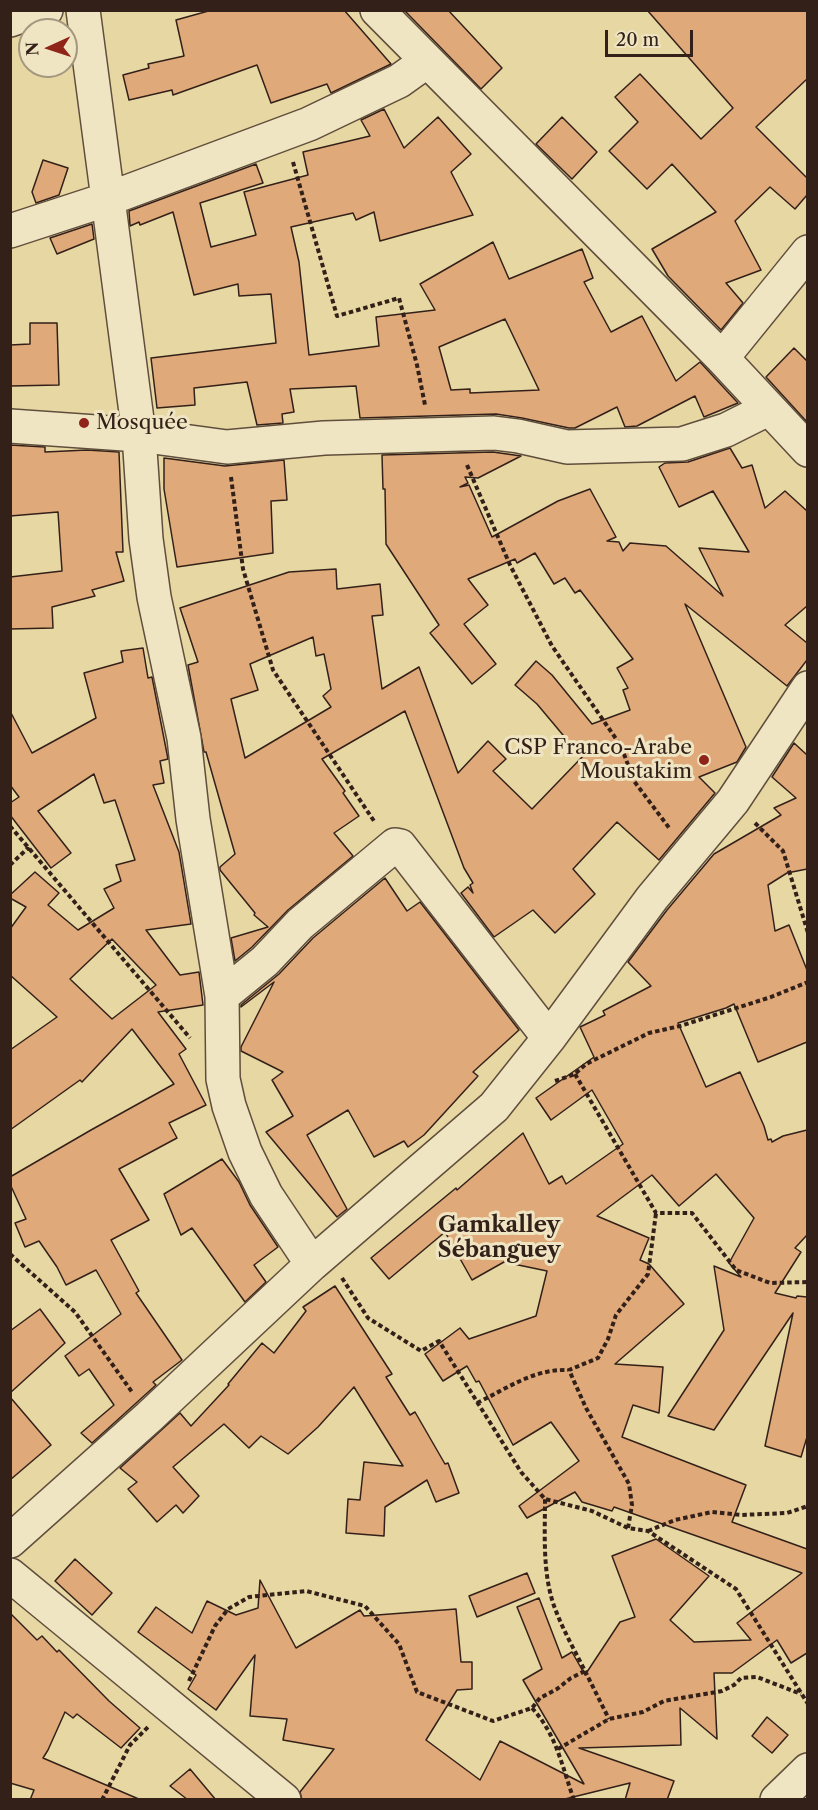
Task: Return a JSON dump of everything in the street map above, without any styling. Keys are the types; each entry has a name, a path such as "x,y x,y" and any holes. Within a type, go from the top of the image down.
{"street":[{"path":"10,20 46,10"},
{"path":"83,10 139,435 146,539 154,597 184,738 193,819 222,996 223,1079 241,1143 266,1195 312,1264"},
{"path":"377,10 722,358 807,450"},
{"path":"10,231 108,199 309,124 399,81 427,62"},
{"path":"722,358 807,252"},
{"path":"10,426 139,435 227,447 324,438 494,433 580,448 682,444 726,430 768,409"},
{"path":"10,1541 150,1417 312,1264 494,1107 549,1038 652,898 733,801 807,688"},
{"path":"222,996 265,961 300,924 395,844 400,846 549,1038"},
{"path":"10,1575 284,1800"},
{"path":"777,1800 807,1770"}],"path":[{"path":"285,133 338,316 399,298 417,365 442,435 552,646 621,746 634,781 688,854"},
{"path":"227,447 243,569 273,670 304,720 391,847"},
{"path":"733,801 783,851 807,933"},
{"path":"10,826 193,1042"},
{"path":"10,865 29,848"},
{"path":"545,1085 574,1074 586,1064 649,1033 680,1026 771,997 807,982"},
{"path":"477,1403 536,1374 550,1370 568,1370 598,1358 608,1339 616,1315 648,1274 656,1213 574,1074"},
{"path":"656,1213 692,1213 736,1270 770,1283 807,1282"},
{"path":"10,1254 75,1312 150,1417"},
{"path":"312,1264 341,1278 368,1318 412,1346 421,1351 439,1341 521,1472 546,1499 592,1511 628,1528 648,1532 736,1589 807,1704"},
{"path":"568,1370 586,1408 629,1484 632,1505 628,1528"},
{"path":"546,1499 545,1546 555,1610 609,1719"},
{"path":"648,1532 675,1521 712,1512 741,1515 787,1513 807,1506"},
{"path":"190,1678 215,1626 228,1609 249,1597 306,1591 364,1606 399,1644 417,1692 493,1721 532,1708 540,1698 585,1671"},
{"path":"558,1749 609,1719 643,1712 664,1701 722,1691 734,1685 741,1678 757,1677 802,1695"},
{"path":"102,1800 130,1745 170,1706"},
{"path":"532,1708 541,1718 558,1749 574,1800"},
{"path":"105,1794 108,1800"}],"building":[{"path":"212,10 344,10 391,64 331,93 327,84 271,103 257,65 173,95 172,90 129,100 123,75 149,68 148,64 184,56 176,20"},
{"path":"404,10 448,10 502,68 481,89"},
{"path":"647,10 807,10 807,79 756,127 807,178 807,195 795,209 770,187 735,221 761,270 726,283 743,303 721,330 668,276 652,249 716,212 672,164 647,189 609,151 638,122 615,97 640,74 701,139 733,108"},
{"path":"384,109 404,148 438,117 471,154 451,172 473,215 380,241 374,212 356,220 353,213 291,227 299,262 309,355 379,346 376,317 435,310 420,284 493,242 509,279 582,249 593,278 584,282 611,332 642,316 676,381 700,362 738,403 704,417 695,396 637,426 625,427 617,407 575,428 569,428 496,414 360,418 356,386 290,389 294,412 282,414 283,423 257,425 247,382 194,388 195,405 157,408 151,358 276,343 271,294 239,296 238,284 194,295 173,212 140,225 139,222 130,226 129,211 256,164 263,183 200,203 211,247 256,235 244,192 308,175 303,152 370,136 361,120","holes":["505,319 539,390 470,393 470,389 451,390 439,347"]},
{"path":"562,117 597,152 572,179 536,144"},
{"path":"43,160 68,168 59,195 36,203 32,192"},
{"path":"92,224 94,239 57,254 50,238"},
{"path":"30,323 57,323 59,385 10,386 10,345 30,344"},
{"path":"794,348 807,361 807,422 766,377"},
{"path":"10,445 45,447 45,452 87,450 119,452 123,552 116,552 124,581 92,590 95,596 52,607 53,628 10,629 10,577 62,571 58,512 10,516"},
{"path":"730,448 742,468 752,465 765,508 785,491 807,511 807,606 785,625 807,643 807,660 787,686 685,604 746,747 737,762 699,777 715,793 659,860 617,822 573,869 595,894 555,933 533,910 494,937 461,893 468,887 473,893 470,885 473,883 464,868 405,711 322,759 345,791 343,793 359,816 334,833 353,856 288,910 235,961 231,938 268,927 254,915 255,913 220,870 220,867 235,854 206,752 204,752 188,665 198,662 180,608 289,572 336,569 337,589 380,584 383,615 372,616 382,689 419,667 458,773 488,741 506,759 493,771 532,809 585,754 568,741 537,704 515,685 536,661 552,675 592,724 630,710 623,690 628,688 617,668 633,659 580,590 575,593 565,578 554,584 535,553 517,563 515,559 468,579 488,605 464,624 496,664 472,684 430,633 439,625 386,544 382,455 493,452 521,456 478,478 465,477 468,483 460,487 469,485 492,537 558,501 590,489 616,537 607,541 619,542 623,551 630,543 666,546 723,596 699,548 749,552 713,491 679,507 659,467 665,463 688,462","holes":["313,637 316,656 324,654 331,689 323,696 331,707 245,758 231,699 258,690 250,664"]},
{"path":"164,458 225,466 284,460 287,500 271,501 273,553 177,567 164,489"},
{"path":"143,648 148,678 152,677 168,759 160,761 164,783 153,785 179,852 191,924 146,930 180,975 199,972 203,1005 158,1012 186,1049 179,1054 206,1105 169,1123 177,1138 119,1169 149,1220 111,1240 139,1291 136,1293 182,1360 153,1382 156,1385 92,1443 81,1433 114,1405 89,1369 79,1376 65,1356 121,1314 96,1270 66,1285 39,1241 25,1247 15,1223 26,1219 10,1184 10,1177 174,1084 132,1029 82,1082 80,1080 10,1130 10,1050 57,1017 10,975 10,929 26,907 10,898 10,895 35,872 59,893 48,905 78,930 114,908 104,889 121,881 116,865 135,860 115,800 104,803 94,774 38,811 71,853 51,868 10,815 10,803 19,797 10,785 10,711 32,753 96,718 84,673 123,662 121,651","holes":["112,939 156,985 112,1019 70,979"]},
{"path":"794,743 807,755 807,869 787,873 768,885 775,931 789,925 807,970 807,1042 758,1062 734,1004 678,1023 706,1087 740,1072 768,1140 771,1139 772,1142 783,1136 807,1130 807,1235 795,1248 801,1252 775,1293 796,1298 797,1296 807,1297 807,1437 801,1457 765,1446 793,1313 714,1430 668,1416 724,1330 714,1266 741,1277 729,1263 754,1218 716,1174 679,1206 652,1175 597,1216 649,1238 640,1260 649,1264 684,1304 615,1364 663,1367 659,1413 633,1405 622,1437 746,1485 732,1522 807,1549 807,1653 791,1663 777,1640 732,1673 714,1673 717,1739 680,1708 681,1745 579,1748 674,1781 667,1800 625,1800 630,1783 561,1800 302,1800 300,1792 334,1749 283,1740 287,1719 250,1716 255,1655 216,1710 188,1689 196,1675 138,1632 156,1607 192,1633 207,1601 236,1615 258,1608 260,1580 296,1648 360,1610 364,1616 456,1609 461,1662 472,1662 472,1689 457,1690 426,1740 480,1780 500,1741 584,1784 523,1680 542,1669 517,1607 539,1598 562,1658 572,1652 585,1675 620,1622 635,1617 612,1556 656,1539 709,1576 670,1620 694,1642 751,1640 737,1623 802,1573 614,1507 612,1511 582,1502 575,1492 527,1518 519,1506 579,1461 551,1422 513,1445 479,1381 476,1382 467,1366 443,1381 425,1354 460,1328 469,1339 536,1316 547,1271 504,1262 472,1280 445,1232 389,1279 371,1258 456,1188 457,1190 523,1133 549,1184 562,1176 566,1184 623,1144 592,1090 551,1120 536,1098 594,1057 580,1027 605,1015 603,1011 651,986 628,962 667,910 714,854 781,815 774,808 796,798 772,777"},
{"path":"385,878 407,911 420,902 519,1030 473,1072 478,1076 424,1135 408,1147 404,1141 374,1157 348,1110 307,1135 347,1209 337,1217 266,1132 293,1116 272,1080 283,1072 241,1051 274,982 241,1007 241,1005 279,974 313,938"},
{"path":"222,1159 239,1182 250,1205 278,1247 254,1265 266,1282 245,1302 192,1228 181,1235 164,1194"},
{"path":"335,1286 392,1374 386,1377 410,1415 415,1412 445,1464 448,1463 459,1493 436,1502 427,1480 385,1507 384,1536 346,1533 348,1499 360,1500 364,1462 403,1466 354,1387 318,1427 288,1454 261,1436 249,1448 224,1424 173,1467 199,1496 183,1513 176,1505 157,1522 128,1489 137,1482 120,1468 180,1413 191,1426 229,1385 262,1343 274,1353 306,1311 303,1307"},
{"path":"40,1309 65,1343 10,1393 10,1331"},
{"path":"10,1397 51,1445 10,1480"},
{"path":"75,1559 112,1593 92,1615 55,1581"},
{"path":"527,1573 535,1593 477,1617 469,1596"},
{"path":"10,1613 37,1640 42,1636 57,1652 59,1650 109,1701 140,1728 121,1748 77,1714 73,1718 65,1712 43,1758 141,1800 30,1800 34,1790 10,1783"},
{"path":"767,1717 788,1735 772,1753 752,1736"},
{"path":"190,1769 216,1800 188,1800 170,1786"}],"place":[{"name":"Mosquée","path":"84,423"},
{"name":"CSP Franco-Arabe Moustakim","path":"704,760"}],"district":[{"name":"Gamkalley Sébanguey","path":"499,1238"}]}
